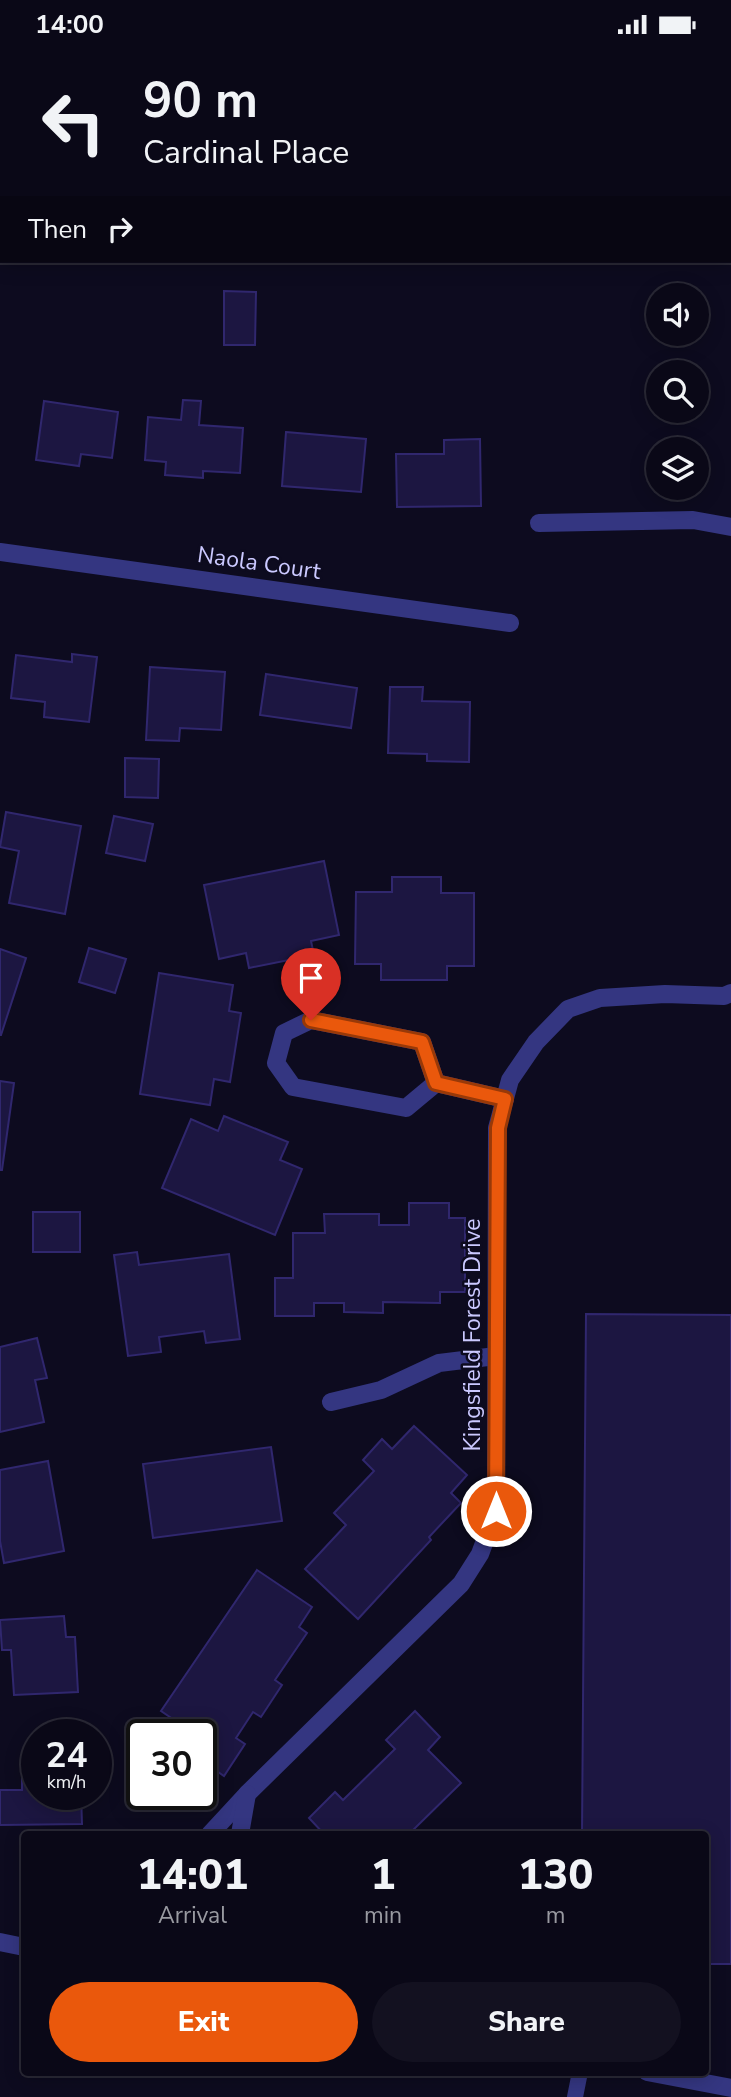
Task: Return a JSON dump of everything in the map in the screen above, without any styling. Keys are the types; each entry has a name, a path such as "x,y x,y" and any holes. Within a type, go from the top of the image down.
{"street":[{"path":"539,523 693,520 731,527"},
{"name":"Naola Court","path":"0,552 510,623"},
{"name":"Kingsfield Forest Drive","path":"212,1831 461,1584 480,1553 496,1511 498,1128 510,1080 530,1051 568,1009 600,998 665,994 724,996 731,993"},
{"path":"311,1020 422,1042 436,1083 406,1108 293,1087 276,1063 284,1033 311,1020"},
{"path":"436,1083 505,1099"},
{"path":"331,1402 380,1390 439,1363 496,1356"},
{"path":"241,1831 247,1794"},
{"path":"0,1942 21,1946"},
{"path":"668,2076 731,2088"}],"lane":[{"path":"575,2097 579,2076"}],"building":[{"path":"224,291 256,292 255,345 224,345"},
{"path":"183,400 201,401 199,425 243,428 240,473 203,471 203,478 165,475 166,462 145,460 148,417 181,420"},
{"path":"44,401 118,412 112,458 81,454 79,466 36,460"},
{"path":"286,432 366,439 361,492 282,486"},
{"path":"480,439 481,506 397,507 396,454 444,454 444,440"},
{"path":"72,654 97,657 89,722 44,717 45,702 11,698 16,655 72,662"},
{"path":"150,667 225,672 221,730 180,728 179,741 146,740"},
{"path":"266,674 357,688 351,728 260,715"},
{"path":"390,687 423,687 422,701 470,702 469,762 427,761 427,754 388,753"},
{"path":"125,758 159,759 158,798 125,797"},
{"path":"6,812 81,826 65,914 9,903 19,851 0,847"},
{"path":"114,816 153,824 145,861 106,853"},
{"path":"324,861 339,935 311,941 314,955 249,968 246,953 219,959 204,885"},
{"path":"392,877 441,877 441,893 474,893 474,966 447,966 447,980 381,980 381,964 355,964 356,892 392,892"},
{"path":"89,948 126,959 115,993 79,982"},
{"path":"0,949 26,958 1,1035 0,1035"},
{"path":"159,973 233,985 229,1011 241,1013 230,1082 214,1079 210,1105 140,1094"},
{"path":"0,1081 14,1083 2,1170 0,1170"},
{"path":"224,1116 288,1142 280,1160 302,1169 275,1235 162,1188 191,1119 218,1131"},
{"path":"409,1203 449,1203 449,1218 465,1218 465,1292 440,1292 440,1303 383,1302 383,1313 344,1312 344,1303 314,1303 314,1316 275,1316 275,1278 293,1278 293,1233 325,1233 324,1214 379,1214 379,1225 409,1225"},
{"path":"33,1212 80,1212 80,1252 33,1252"},
{"path":"137,1252 139,1265 229,1254 240,1339 206,1343 204,1331 159,1337 161,1352 128,1356 114,1255"},
{"path":"586,1314 731,1315 731,1964 709,1964 709,1831 582,1831"},
{"path":"37,1338 47,1378 35,1380 44,1422 0,1432 0,1347"},
{"path":"414,1426 467,1475 451,1493 461,1503 429,1537 431,1540 358,1619 305,1569 346,1525 334,1513 374,1471 363,1460 382,1439 392,1449"},
{"path":"271,1447 282,1521 153,1538 143,1464"},
{"path":"48,1461 64,1551 4,1563 0,1541 0,1470"},
{"path":"257,1570 312,1607 299,1627 307,1633 275,1680 282,1685 261,1717 253,1712 236,1738 245,1744 224,1776 217,1771 217,1719 173,1719 161,1711"},
{"path":"64,1616 66,1637 75,1637 78,1692 14,1695 11,1650 2,1650 0,1620"},
{"path":"415,1711 440,1737 428,1750 461,1783 412,1831 321,1831 309,1818 335,1792 343,1800 395,1749 386,1740"},
{"path":"0,1790 21,1790 21,1810 82,1810 82,1824 0,1825"}],"route":[{"path":"311,1020 422,1042 436,1083 505,1099 498,1128 496,1511"}]}
